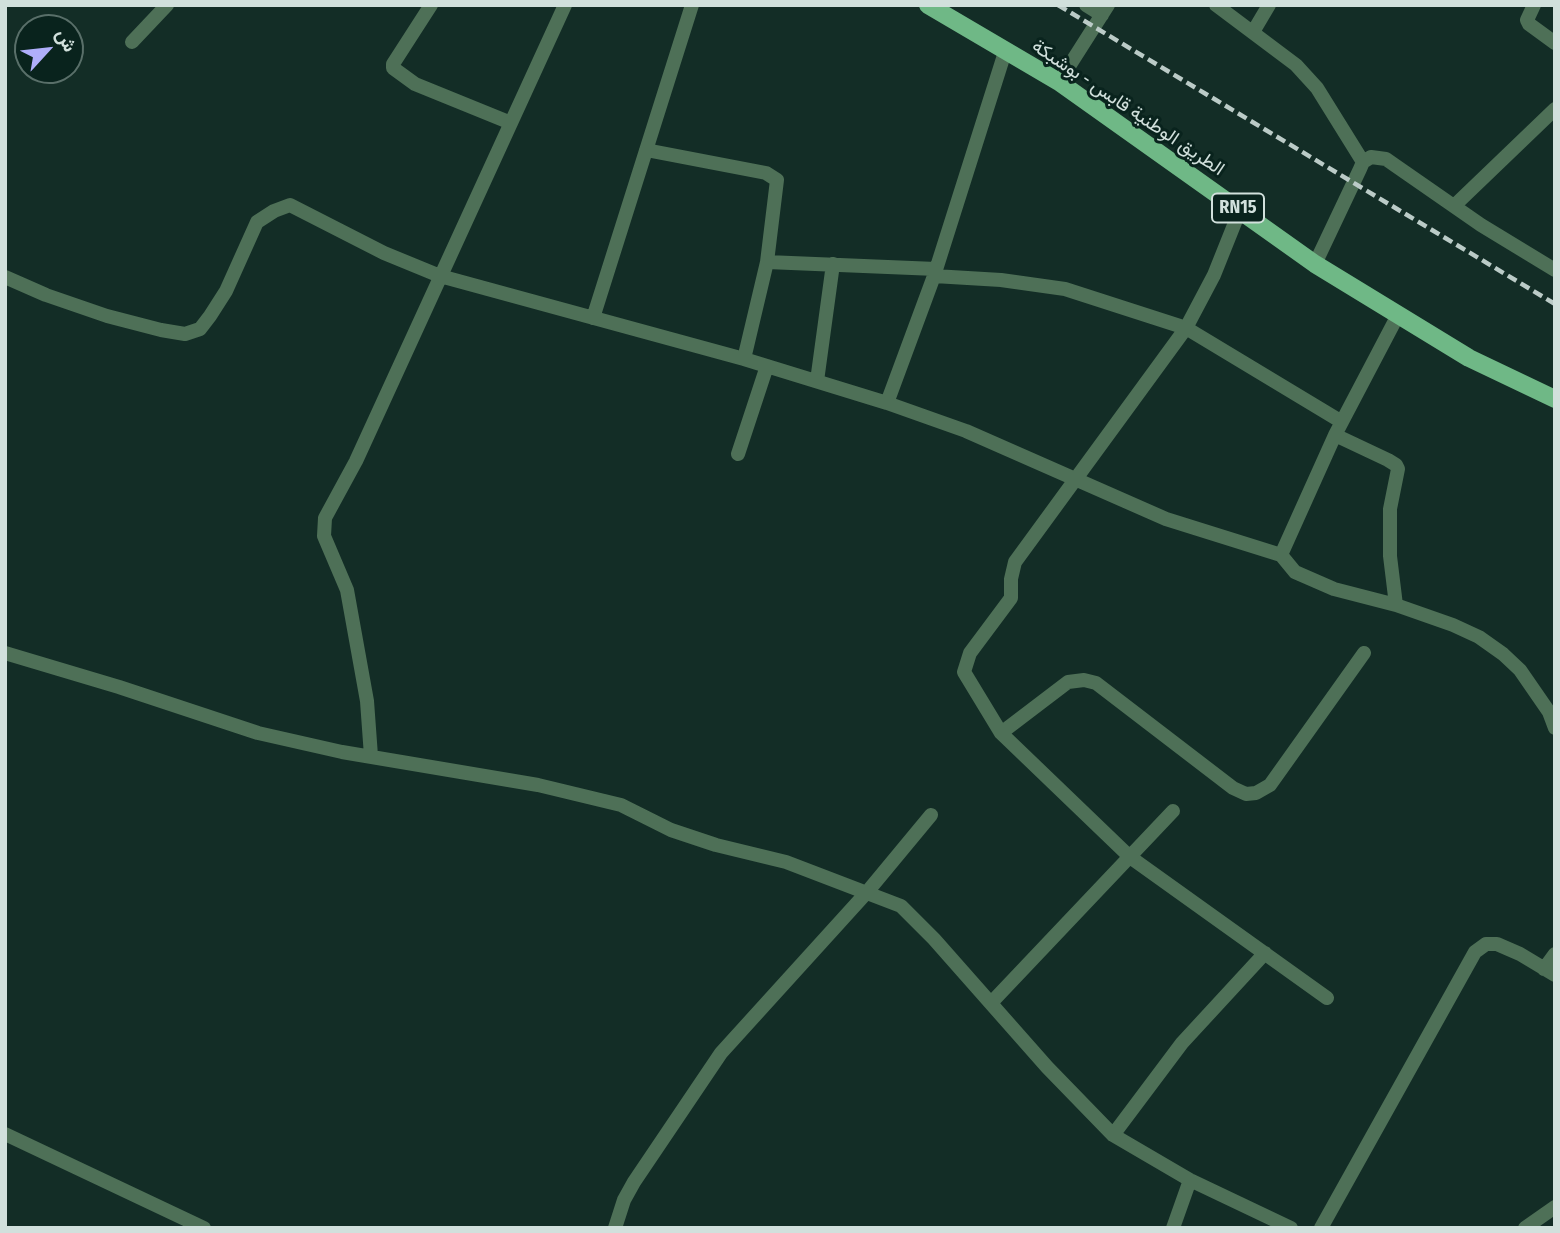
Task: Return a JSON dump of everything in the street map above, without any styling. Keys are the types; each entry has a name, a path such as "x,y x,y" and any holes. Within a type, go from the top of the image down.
{"main road":[{"name":"الطريق الوطنية قابس - بوشبكة","path":"928,5 1059,82 1315,264 1469,358 1555,399"}],"street":[{"path":"132,42 167,5"},
{"path":"431,5 393,68 415,83 511,123"},
{"path":"371,756 367,701 347,590 324,536 325,518 356,461 565,5"},
{"path":"593,318 692,5"},
{"path":"1059,82 1105,10 1086,5"},
{"path":"1216,5 1296,65 1317,88 1363,162"},
{"path":"1252,32 1269,5"},
{"path":"1534,5 1527,20 1529,24 1555,43"},
{"path":"887,403 935,272 1005,52"},
{"path":"1454,206 1555,109"},
{"path":"646,150 766,173 777,180 767,262 744,359"},
{"path":"1315,264 1363,162 1371,157 1385,159 1454,206 1552,264"},
{"path":"5,277 46,295 107,316 185,334 200,329 210,316 226,291 257,222 290,205 384,253 440,276 744,359 887,403 965,431 1166,519 1281,555 1295,572 1335,589 1396,605 1453,625 1479,637 1520,670 1549,712 1555,728"},
{"path":"1240,210 1214,275 1186,328 1015,562 1011,598 970,653 964,672 1001,733 1130,857 1326,998"},
{"path":"767,262 935,272 1065,289 1186,328 1396,465 1398,469 1390,509 1390,556 1396,605"},
{"path":"817,381 833,264"},
{"path":"1281,555 1339,429 1398,316"},
{"path":"738,454 767,366"},
{"path":"5,653 258,733 538,785 621,805 671,830 716,845 786,862 868,891 901,906 934,939 1047,1068 1113,1135 1190,1180 1291,1228"},
{"path":"1001,733 1068,682 1084,680 1096,683 1233,788 1246,794 1256,793 1270,785 1364,653"},
{"path":"991,1003 1173,811"},
{"path":"615,1228 624,1200 634,1182 721,1053 868,891 932,815"},
{"path":"1321,1228 1475,952 1486,944 1497,944 1549,972 1555,954"},
{"path":"1113,1135 1182,1042 1265,953"},
{"path":"5,1134 204,1228"},
{"path":"1173,1228 1190,1180"},
{"path":"1525,1228 1555,1207"}],"railway":[{"path":"1058,5 1555,304"}]}
